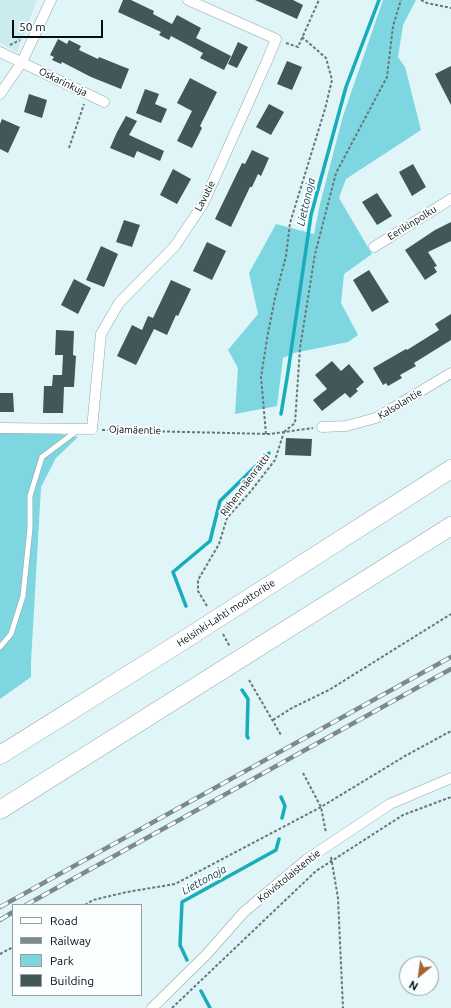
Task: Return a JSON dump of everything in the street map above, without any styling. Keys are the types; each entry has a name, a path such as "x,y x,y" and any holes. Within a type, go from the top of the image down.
{"highway":[{"name":"Helsinki-Lahti moottoritie","path":"0,756 451,469"},
{"path":"0,810 451,526"}],"street":[{"path":"0,94 22,62 51,0"},
{"path":"188,0 276,39"},
{"name":"Lavutie","path":"92,429 101,334 119,303 175,246 203,204 276,39"},
{"name":"Oskarinkuja","path":"0,52 104,102"},
{"name":"Eerikinpolku","path":"374,248 451,199"},
{"name":"Kalsolantie","path":"322,427 346,426 376,418 451,373"},
{"path":"0,428 92,429"},
{"name":"Koivistolaistentie","path":"152,1008 206,955 244,912 306,860 390,804 451,778"}],"lane":[{"path":"0,647 11,634 23,596 30,528 30,496 42,457 79,429"}],"path":[{"path":"276,39 298,47 319,0"},
{"name":"Riihenmäenraitti","path":"207,606 198,591 198,580 219,544 227,518 252,490 275,460 284,432 295,423 300,348 315,254 336,174 387,77 393,26 401,0"},
{"path":"421,0 427,3 451,8"},
{"path":"266,434 261,377 268,333 286,256 290,223 325,109 332,80 326,58 302,37"},
{"path":"69,148 88,95"},
{"name":"Ojamäentie","path":"92,429 270,434 322,427"},
{"path":"273,720 292,708 329,690 451,614"},
{"path":"223,634 232,650"},
{"path":"249,680 281,735"},
{"path":"87,904 93,900 127,892 175,884 321,807 451,730"},
{"path":"303,773 321,807"},
{"path":"172,1008 316,871 403,815 451,797"},
{"path":"331,861 338,898 343,1008"},
{"path":"0,954 12,948"}],"shaded area":[{"path":"0,0 37,0 17,52 0,43"}],"green space":[{"path":"383,0 416,0 403,25 398,57 405,67 421,130 346,179 339,198 372,254 344,274 341,303 358,335 348,342 294,353 283,358 277,406 235,414 238,368 228,350 258,314 249,273 276,224 314,234 320,204 343,116"},
{"path":"0,424 78,437 56,458 41,487 31,677 0,699"}],"building":[{"path":"123,0 131,0 154,11 153,14 172,24 177,15 201,28 196,38 231,56 224,70 200,58 203,53 171,36 169,40 159,35 161,32 118,12"},
{"path":"255,0 293,0 303,5 297,19"},
{"path":"58,39 67,44 69,40 81,46 79,50 98,59 99,57 129,69 121,89 91,77 62,62 61,64 52,60 54,57 50,55"},
{"path":"238,42 248,47 237,68 228,64"},
{"path":"287,61 302,67 292,90 277,84"},
{"path":"451,66 451,105 435,74"},
{"path":"190,78 217,92 200,126 202,128 192,148 177,141 192,111 177,103"},
{"path":"145,89 159,94 155,104 167,109 161,123 136,113"},
{"path":"29,94 47,100 42,118 24,112"},
{"path":"269,104 284,112 271,135 256,127"},
{"path":"126,116 137,121 129,135 164,151 160,161 137,151 134,158 110,148"},
{"path":"2,119 20,127 8,153 0,149 0,124"},
{"path":"252,150 269,158 261,176 258,174 252,187 250,187 231,227 215,219 242,163 245,164"},
{"path":"413,164 426,187 412,196 399,172"},
{"path":"173,169 191,179 177,204 160,195"},
{"path":"377,193 392,216 377,225 362,202"},
{"path":"124,220 140,225 132,247 116,242"},
{"path":"451,222 451,241 428,252 437,266 434,267 437,272 425,280 405,250 435,230"},
{"path":"207,242 226,251 212,280 193,271"},
{"path":"101,246 118,254 104,287 86,280"},
{"path":"369,270 389,302 372,312 353,280"},
{"path":"74,279 91,288 78,314 61,305"},
{"path":"171,280 191,289 178,316 176,315 167,335 154,329 136,365 117,356 132,325 142,330 148,316 153,318"},
{"path":"451,314 451,340 414,363 416,366 400,375 402,378 388,386 386,383 383,385 373,368 406,349 407,350 439,330 435,324"},
{"path":"56,330 74,331 73,355 76,356 74,387 64,387 63,413 43,413 44,386 52,386 53,375 62,375 63,355 55,355"},
{"path":"332,361 341,371 349,364 364,382 356,389 358,391 350,398 345,393 322,411 313,400 327,389 315,375"},
{"path":"0,393 13,393 14,412 0,412"},
{"path":"286,438 312,439 311,456 285,455"}],"waterway":[{"name":"Liettonoja","path":"281,414 311,215 346,87 379,0"},
{"name":"Liettonoja","path":"186,606 173,572 210,541 220,501 269,453"},
{"name":"Liettonoja","path":"242,690 248,699 248,738"},
{"name":"Liettonoja","path":"281,797 285,806 282,818"},
{"name":"Liettonoja","path":"187,960 180,945 182,902 276,850 279,839"},
{"name":"Liettonoja","path":"201,991 210,1008"}],"railway":[{"path":"0,907 451,657"},
{"path":"28,904 451,669"},
{"path":"0,920 12,913"}]}
